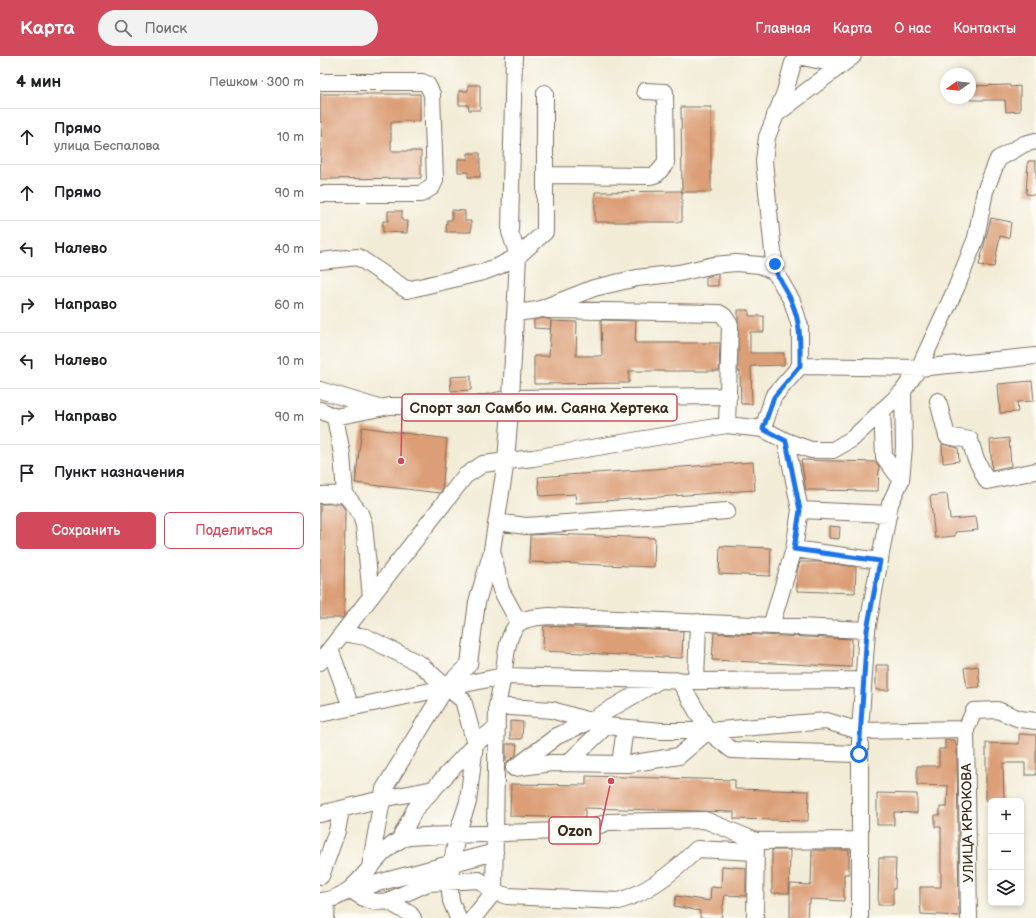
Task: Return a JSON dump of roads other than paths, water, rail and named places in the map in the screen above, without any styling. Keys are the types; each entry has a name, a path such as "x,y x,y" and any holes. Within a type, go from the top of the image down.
{"street":[{"path":"370,867 384,789 446,687 469,664 477,602 492,550 497,522 506,460 511,398 518,256 510,232 514,56"},
{"path":"763,429 774,397 800,366 800,326 792,302 775,272 764,161 767,136 785,92 792,63 798,56 826,62 849,56"},
{"path":"775,115 853,56"},
{"path":"320,82 422,82 427,84 432,94 435,180 432,187 420,194 320,194"},
{"path":"545,175 651,176 657,174 666,163 665,92 644,91"},
{"path":"320,261 358,257 407,290 483,272 518,256 545,232 545,93"},
{"path":"351,708 325,655 465,476 483,464 506,460 533,458 727,425 763,429 786,441 811,450 833,450 852,438 903,391 919,368 976,238 985,190 998,159 1024,144 1036,141"},
{"path":"538,310 594,288 637,278 679,273 714,265 736,263 760,265 775,272"},
{"path":"515,313 538,310 719,313 724,316 730,326 727,425"},
{"path":"800,366 919,368 1036,356"},
{"path":"320,390 380,408"},
{"path":"860,918 859,754 867,630 890,504 901,480 904,447 903,391"},
{"path":"320,410 335,417 390,406 471,406 511,398 729,396"},
{"path":"938,402 947,436 970,440 975,457 987,481 1036,471"},
{"path":"882,410 884,457 901,480"},
{"path":"335,417 342,454 345,494 360,513 364,525 371,597"},
{"path":"771,626 794,549 800,510 786,441"},
{"path":"320,495 345,494"},
{"path":"800,510 888,514"},
{"path":"497,522 526,526 727,511"},
{"path":"794,549 880,561"},
{"path":"492,550 501,590 519,622"},
{"path":"473,918 494,892 497,706 511,634 519,622 534,617 549,616 867,630"},
{"path":"696,681 698,622"},
{"path":"343,633 366,637 420,664 463,700 474,744 468,802 458,834 449,882 451,901 458,918"},
{"path":"320,714 503,676 696,681 863,680"},
{"path":"496,782 557,736 590,721 660,680"},
{"path":"679,680 708,731 732,750 859,754"},
{"path":"497,706 552,710 606,726 662,731 708,731 826,721 860,731 966,729 974,711 997,710 1020,719 1036,721"},
{"path":"568,763 606,726"},
{"path":"351,890 381,855 400,839 415,809 474,744 497,727"},
{"path":"620,764 625,728"},
{"name":"УЛИЦА КРЮКОВА","path":"966,729 969,918"},
{"path":"514,768 552,763 620,764 679,756 708,731"},
{"path":"320,814 382,799 434,789"},
{"path":"321,876 337,831 341,810"},
{"path":"400,839 424,836 496,832 586,830 608,822 705,820 755,847"},
{"path":"351,890 364,900 388,901 428,883 479,880 494,892 507,896 619,901 637,896 682,864 697,849 755,847 859,840"},
{"path":"755,847 755,918"},
{"path":"326,918 323,901 351,890 495,852"},
{"path":"388,901 410,917"}],"place":[{"name":"Спорт зал Самбо им. Саяна Хертека","path":"401,461"},
{"name":"Ozon","path":"611,781"}]}
